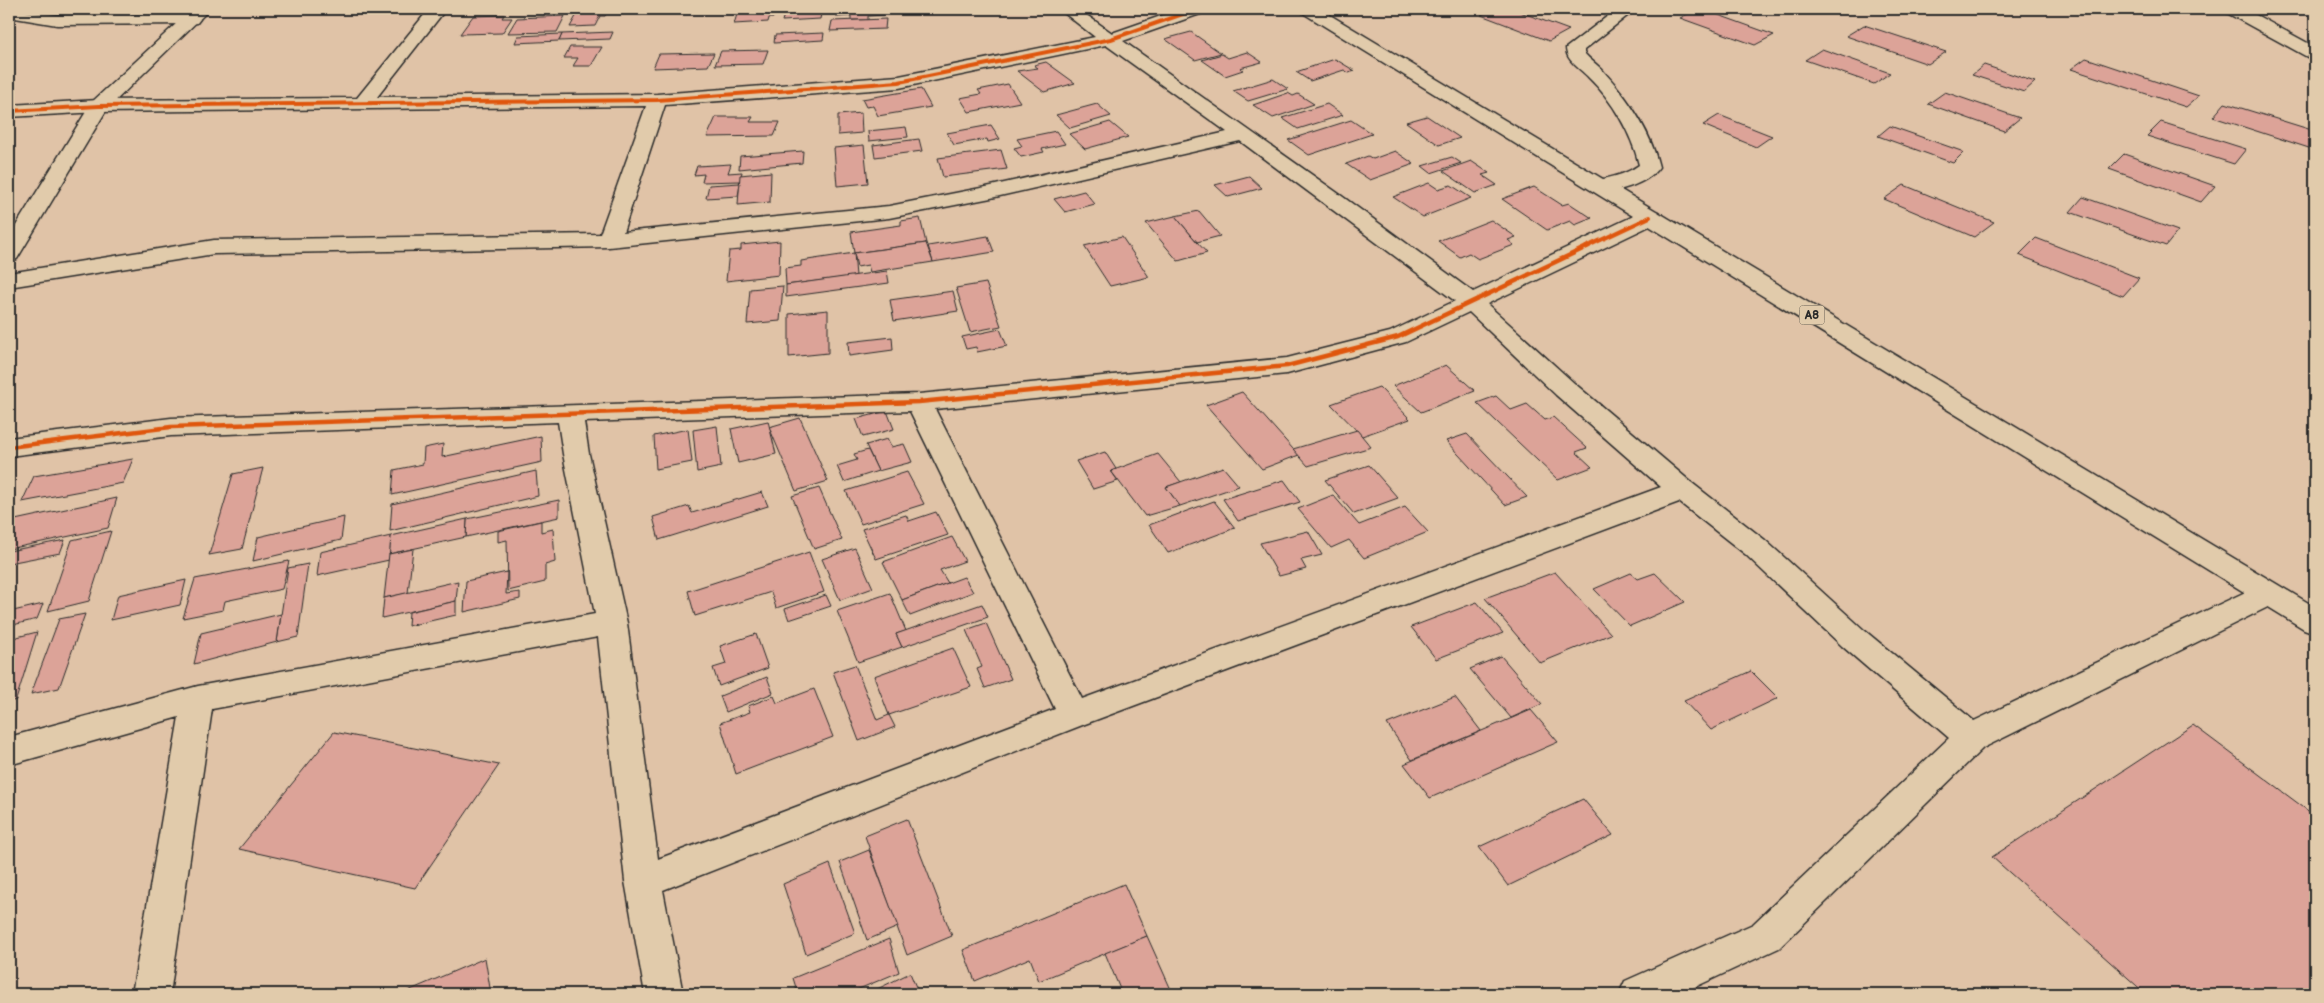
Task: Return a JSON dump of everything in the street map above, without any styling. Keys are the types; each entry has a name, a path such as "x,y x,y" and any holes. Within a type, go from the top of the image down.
{"street":[{"path":"362,104 438,9"},
{"path":"1068,9 1332,198 1471,302 1565,389 1682,490 1755,547 1853,638 1971,738"},
{"path":"9,111 99,106 657,100 899,82 1111,39 1197,9"},
{"name":"A8","path":"1309,9 2315,621"},
{"path":"1599,186 1627,181 1640,175 1648,167 1648,156 1624,110 1597,76 1574,54 1575,48 1628,9"},
{"path":"2233,9 2315,54"},
{"path":"9,12 57,20 196,14"},
{"path":"9,254 99,106 196,14"},
{"path":"609,240 657,100"},
{"path":"9,280 214,247 609,240 889,212 991,192 1242,135"},
{"path":"9,447 171,427 920,402 1287,366 1398,337 1650,217"},
{"path":"920,402 1074,715"},
{"path":"570,413 576,454 612,623 643,881 664,994"},
{"path":"643,881 1074,715 1682,490"},
{"path":"1638,994 1766,936 1971,738 2268,594"},
{"path":"9,751 198,699 612,623"},
{"path":"151,994 198,699"}],"building":[{"path":"580,9 609,9 605,16 600,16 595,26 570,27"},
{"path":"749,9 775,9 773,18 769,18 768,22 734,24 738,11 748,11"},
{"path":"786,9 822,9 820,19 782,21"},
{"path":"838,9 885,9 884,15 868,16 868,20 851,20 851,16 837,17"},
{"path":"1493,9 1512,9 1569,30 1549,41 1481,15"},
{"path":"1697,9 1702,9 1774,35 1755,45 1680,18"},
{"path":"504,15 502,18 512,18 502,33 460,34 473,16"},
{"path":"565,16 557,32 508,33 517,18"},
{"path":"886,19 885,29 830,31 832,21"},
{"path":"1864,25 1946,52 1928,64 1846,36"},
{"path":"613,32 610,39 559,41 562,34"},
{"path":"1191,32 1221,53 1195,60 1165,39"},
{"path":"824,33 823,40 774,43 775,35"},
{"path":"562,34 559,41 515,43 518,36"},
{"path":"570,47 602,47 591,66 573,66 578,58 564,58"},
{"path":"1822,49 1890,73 1874,84 1805,60"},
{"path":"768,50 763,64 715,65 721,51"},
{"path":"1247,52 1262,62 1240,68 1243,70 1225,76 1202,60 1222,54 1228,58"},
{"path":"714,53 708,66 653,68 659,54"},
{"path":"2086,58 2199,96 2186,107 2071,69"},
{"path":"1335,59 1355,71 1349,73 1344,70 1310,81 1296,72"},
{"path":"1046,62 1075,83 1044,92 1017,71 1038,68 1034,65"},
{"path":"1984,65 2035,82 2024,92 1972,75"},
{"path":"1273,79 1288,89 1248,101 1233,91"},
{"path":"1008,84 1020,102 969,112 960,98 981,94 978,90"},
{"path":"921,89 931,107 878,116 873,106 866,107 862,99"},
{"path":"1945,92 2020,118 2004,131 1928,104"},
{"path":"1288,93 1293,96 1298,94 1314,104 1273,118 1253,105"},
{"path":"2225,103 2315,131 2315,150 2213,117"},
{"path":"1097,104 1111,116 1070,128 1056,115"},
{"path":"1327,104 1343,115 1298,129 1282,118"},
{"path":"861,113 862,133 838,135 838,115"},
{"path":"1719,115 1772,136 1756,147 1703,125"},
{"path":"1427,116 1460,138 1439,145 1406,122"},
{"path":"716,117 753,117 750,122 780,122 774,136 707,137"},
{"path":"1351,120 1372,134 1309,155 1288,140"},
{"path":"1110,122 1128,137 1085,149 1069,134"},
{"path":"2161,122 2246,149 2234,164 2147,136"},
{"path":"991,125 1000,139 988,142 987,139 954,145 947,133"},
{"path":"1890,126 1964,152 1953,163 1878,136"},
{"path":"906,127 908,137 869,141 868,131"},
{"path":"1056,131 1065,144 1042,149 1044,152 1021,157 1014,148 1022,146 1017,139"},
{"path":"919,139 922,151 875,157 873,145"},
{"path":"864,145 868,183 837,186 834,148"},
{"path":"1001,150 1007,169 943,177 938,158"},
{"path":"803,151 802,163 739,169 740,156"},
{"path":"1395,151 1414,164 1370,180 1346,164 1368,156 1373,159"},
{"path":"2124,154 2215,186 2201,202 2109,169"},
{"path":"1452,157 1461,163 1431,173 1422,166"},
{"path":"1471,161 1489,173 1482,175 1497,185 1475,193 1443,171"},
{"path":"731,164 728,173 742,172 740,181 702,182 704,174 694,175 697,166"},
{"path":"771,172 770,202 738,205 740,175"},
{"path":"1249,176 1262,188 1228,197 1215,185"},
{"path":"740,183 738,196 706,198 709,185"},
{"path":"1429,183 1438,189 1451,185 1471,198 1423,217 1393,197"},
{"path":"1904,185 1994,222 1974,237 1884,199"},
{"path":"1534,187 1562,205 1569,203 1592,218 1575,225 1570,221 1547,230 1502,199"},
{"path":"1084,191 1095,204 1065,212 1054,199"},
{"path":"2083,197 2178,231 2166,246 2070,212"},
{"path":"1199,211 1220,236 1197,242 1175,216"},
{"path":"1175,216 1207,253 1178,261 1146,223"},
{"path":"920,218 926,243 854,253 851,232 901,225 901,221"},
{"path":"1491,220 1516,237 1508,240 1514,245 1478,259 1469,253 1460,257 1438,241"},
{"path":"988,236 994,252 933,262 928,246"},
{"path":"1122,237 1149,277 1110,286 1084,246"},
{"path":"2036,238 2139,278 2123,296 2019,255"},
{"path":"780,241 779,275 726,281 729,251 741,250 741,245"},
{"path":"926,243 933,262 870,272 868,265 857,267 854,253"},
{"path":"854,253 856,276 786,285 785,268 801,266 801,261"},
{"path":"887,271 889,283 786,297 786,285"},
{"path":"986,283 1001,326 970,332 956,288"},
{"path":"783,286 780,321 747,324 750,289"},
{"path":"953,291 958,311 894,321 890,300"},
{"path":"828,310 828,353 789,357 789,314"},
{"path":"1000,329 1007,346 977,352 976,347 966,349 962,337"},
{"path":"892,337 893,350 849,356 848,342"},
{"path":"1446,365 1475,391 1421,412 1393,386"},
{"path":"1379,387 1410,419 1362,436 1331,404"},
{"path":"1242,392 1299,455 1262,469 1206,405"},
{"path":"1496,396 1511,410 1527,404 1545,420 1553,417 1587,448 1576,452 1592,467 1558,480 1477,403"},
{"path":"887,411 894,429 863,437 856,419"},
{"path":"800,418 828,481 796,491 769,427"},
{"path":"768,421 776,454 738,463 731,429"},
{"path":"717,426 721,467 697,472 693,430"},
{"path":"688,429 692,462 656,469 654,436"},
{"path":"1357,430 1371,447 1308,466 1293,449"},
{"path":"1467,434 1527,497 1505,505 1446,441"},
{"path":"541,436 542,462 392,495 394,470 423,464 424,448 443,444 442,457"},
{"path":"887,439 891,447 904,444 912,462 878,471 866,445"},
{"path":"868,450 878,471 844,482 837,466 857,460 854,454"},
{"path":"1105,452 1116,469 1111,471 1118,481 1093,489 1076,461"},
{"path":"1158,454 1181,482 1166,487 1180,506 1145,516 1111,471"},
{"path":"133,459 123,483 22,502 34,476"},
{"path":"1369,465 1398,498 1354,514 1325,480"},
{"path":"1223,467 1239,486 1180,506 1166,487"},
{"path":"263,468 242,549 209,555 233,474"},
{"path":"536,471 538,496 390,531 392,504"},
{"path":"907,472 924,504 861,524 846,491"},
{"path":"1284,480 1300,502 1238,521 1223,499"},
{"path":"819,488 842,540 814,549 792,496"},
{"path":"762,492 768,506 659,540 653,517 689,506 692,513"},
{"path":"1333,495 1359,525 1405,507 1428,532 1364,558 1349,540 1331,548 1298,509"},
{"path":"117,498 108,528 9,549 9,536 15,520"},
{"path":"559,500 559,517 466,537 467,519"},
{"path":"1214,501 1235,528 1168,553 1149,525"},
{"path":"936,512 948,535 876,559 862,529 906,515 909,521"},
{"path":"344,517 341,540 253,561 258,537"},
{"path":"467,519 466,537 389,554 391,536"},
{"path":"541,521 541,532 553,529 555,562 545,565 545,582 508,591 507,540 498,542 498,531"},
{"path":"111,531 89,601 48,611 72,540"},
{"path":"1308,531 1322,555 1301,560 1306,569 1279,576 1260,543"},
{"path":"391,536 389,560 317,576 320,552"},
{"path":"952,537 965,561 940,570 948,583 902,600 883,562"},
{"path":"65,540 60,553 9,563 9,551"},
{"path":"855,548 873,588 840,600 822,559"},
{"path":"413,549 408,593 384,598 389,554"},
{"path":"809,552 824,592 776,608 771,592 695,616 688,591"},
{"path":"289,561 282,589 225,601 223,610 183,618 195,579"},
{"path":"308,564 298,637 277,642 288,568"},
{"path":"507,572 506,594 520,592 520,599 464,612 466,581"},
{"path":"1555,572 1611,634 1540,663 1485,598"},
{"path":"1631,573 1638,579 1655,573 1685,602 1630,626 1594,589"},
{"path":"964,577 973,592 910,616 902,600"},
{"path":"186,580 180,605 111,620 118,595"},
{"path":"458,581 456,601 382,618 384,598"},
{"path":"890,593 906,631 896,634 902,647 858,662 837,611"},
{"path":"826,595 831,606 789,620 785,609"},
{"path":"456,601 456,615 408,626 409,612"},
{"path":"1477,602 1503,633 1436,659 1411,627"},
{"path":"43,604 37,619 9,626 9,612"},
{"path":"982,604 988,617 902,647 896,634"},
{"path":"85,614 59,688 31,694 59,619"},
{"path":"281,614 277,642 194,664 201,633"},
{"path":"986,623 1011,679 985,688 977,669 982,667 966,630"},
{"path":"37,632 16,700 9,702 9,639"},
{"path":"756,634 768,668 719,686 713,668 726,664 720,646"},
{"path":"953,648 971,687 889,715 874,676"},
{"path":"1501,656 1542,704 1511,718 1470,669"},
{"path":"855,665 877,720 889,715 895,727 859,741 833,672"},
{"path":"1751,671 1778,698 1711,730 1684,701"},
{"path":"767,677 773,693 726,712 720,696"},
{"path":"814,689 833,737 736,774 720,723 750,712 748,706 774,696 777,703"},
{"path":"1455,697 1481,731 1412,760 1387,724"},
{"path":"1531,710 1558,742 1430,798 1404,764"},
{"path":"2193,725 2315,816 2315,994 2146,994 1992,857"},
{"path":"334,732 499,765 415,888 239,849"},
{"path":"1583,799 1613,835 1508,886 1479,847"},
{"path":"907,819 952,936 907,955 865,836"},
{"path":"869,850 898,927 867,940 840,862"},
{"path":"830,864 855,933 806,954 783,884"},
{"path":"1124,884 1147,936 1039,981 1030,958 975,981 963,950"},
{"path":"1147,936 1173,994 1122,994 1105,953"},
{"path":"889,939 899,972 847,994 798,994 793,978"},
{"path":"485,958 491,994 401,994"},
{"path":"910,973 919,994 867,994"}],"cycle path":[{"path":"9,111 99,106 657,100 899,82 1111,39 1197,9"},
{"path":"9,447 171,427 919,402 1287,366 1398,337 1650,217"}]}
